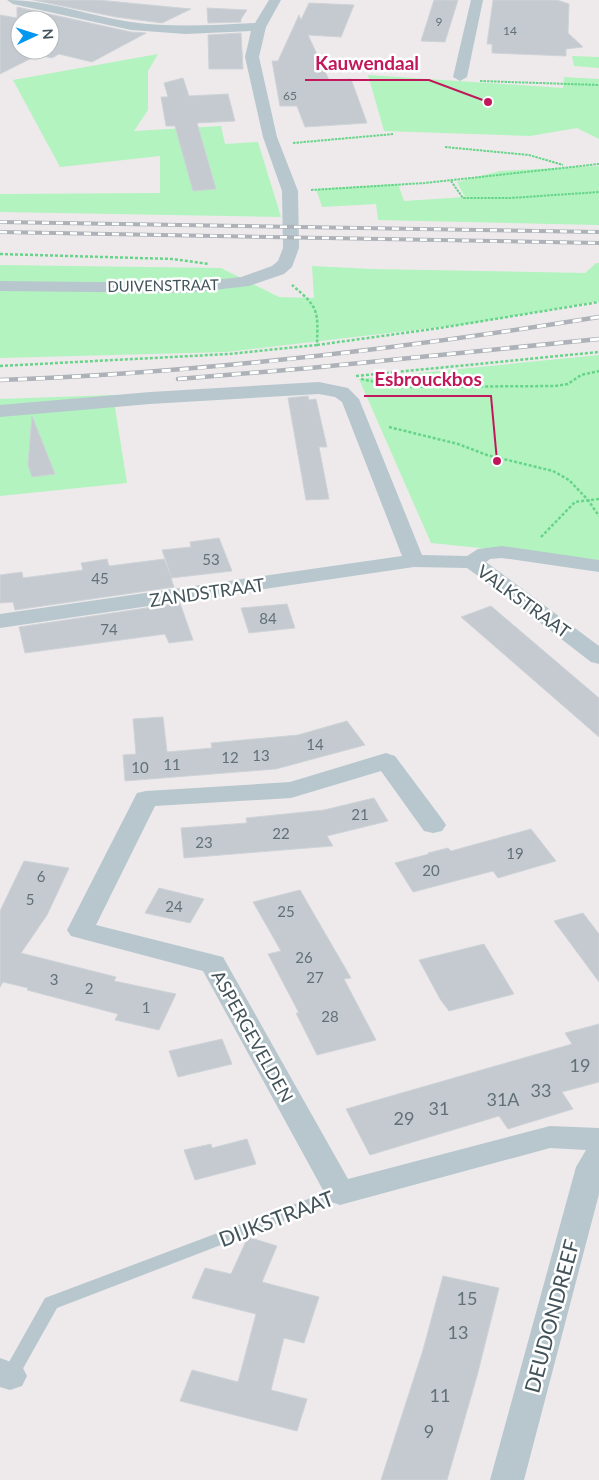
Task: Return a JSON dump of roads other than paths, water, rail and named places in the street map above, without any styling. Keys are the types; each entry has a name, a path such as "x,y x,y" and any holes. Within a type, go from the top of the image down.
{"street":[{"path":"13,0 55,10"},
{"path":"60,10 73,0"},
{"path":"60,11 131,26 186,30 259,27 275,0"},
{"path":"460,77 478,0"},
{"name":"DUIVENSTRAAT","path":"0,286 187,288 247,281 278,270 286,264 291,248 290,191 273,144 252,57 259,27"},
{"path":"0,411 150,398 319,388 341,392 350,399 414,561"},
{"path":"472,562 485,553 502,552 599,566"},
{"name":"VALKSTRAAT","path":"414,561 472,562 515,592 599,657"},
{"name":"ZANDSTRAAT","path":"0,621 414,561"},
{"name":"ASPERGEVELDEN","path":"340,1193 213,964 80,930 146,799 291,790 386,761 434,825"},
{"name":"DIJKSTRAAT","path":"340,1193 550,1136 599,1139"},
{"name":"DEUDONDREEF","path":"508,1480 591,1167 599,1153"}],"lane":[{"name":"DIJKSTRAAT","path":"5,1374 51,1303 340,1193"}],"railway":[{"path":"0,222 599,232"},
{"path":"0,232 599,243"},
{"path":"0,380 150,372 300,358 524,329 599,317"},
{"path":"178,379 310,368 599,339"}],"place":[{"name":"Kauwendaal","path":"488,102"},
{"name":"Esbrouckbos","path":"497,461"}]}
